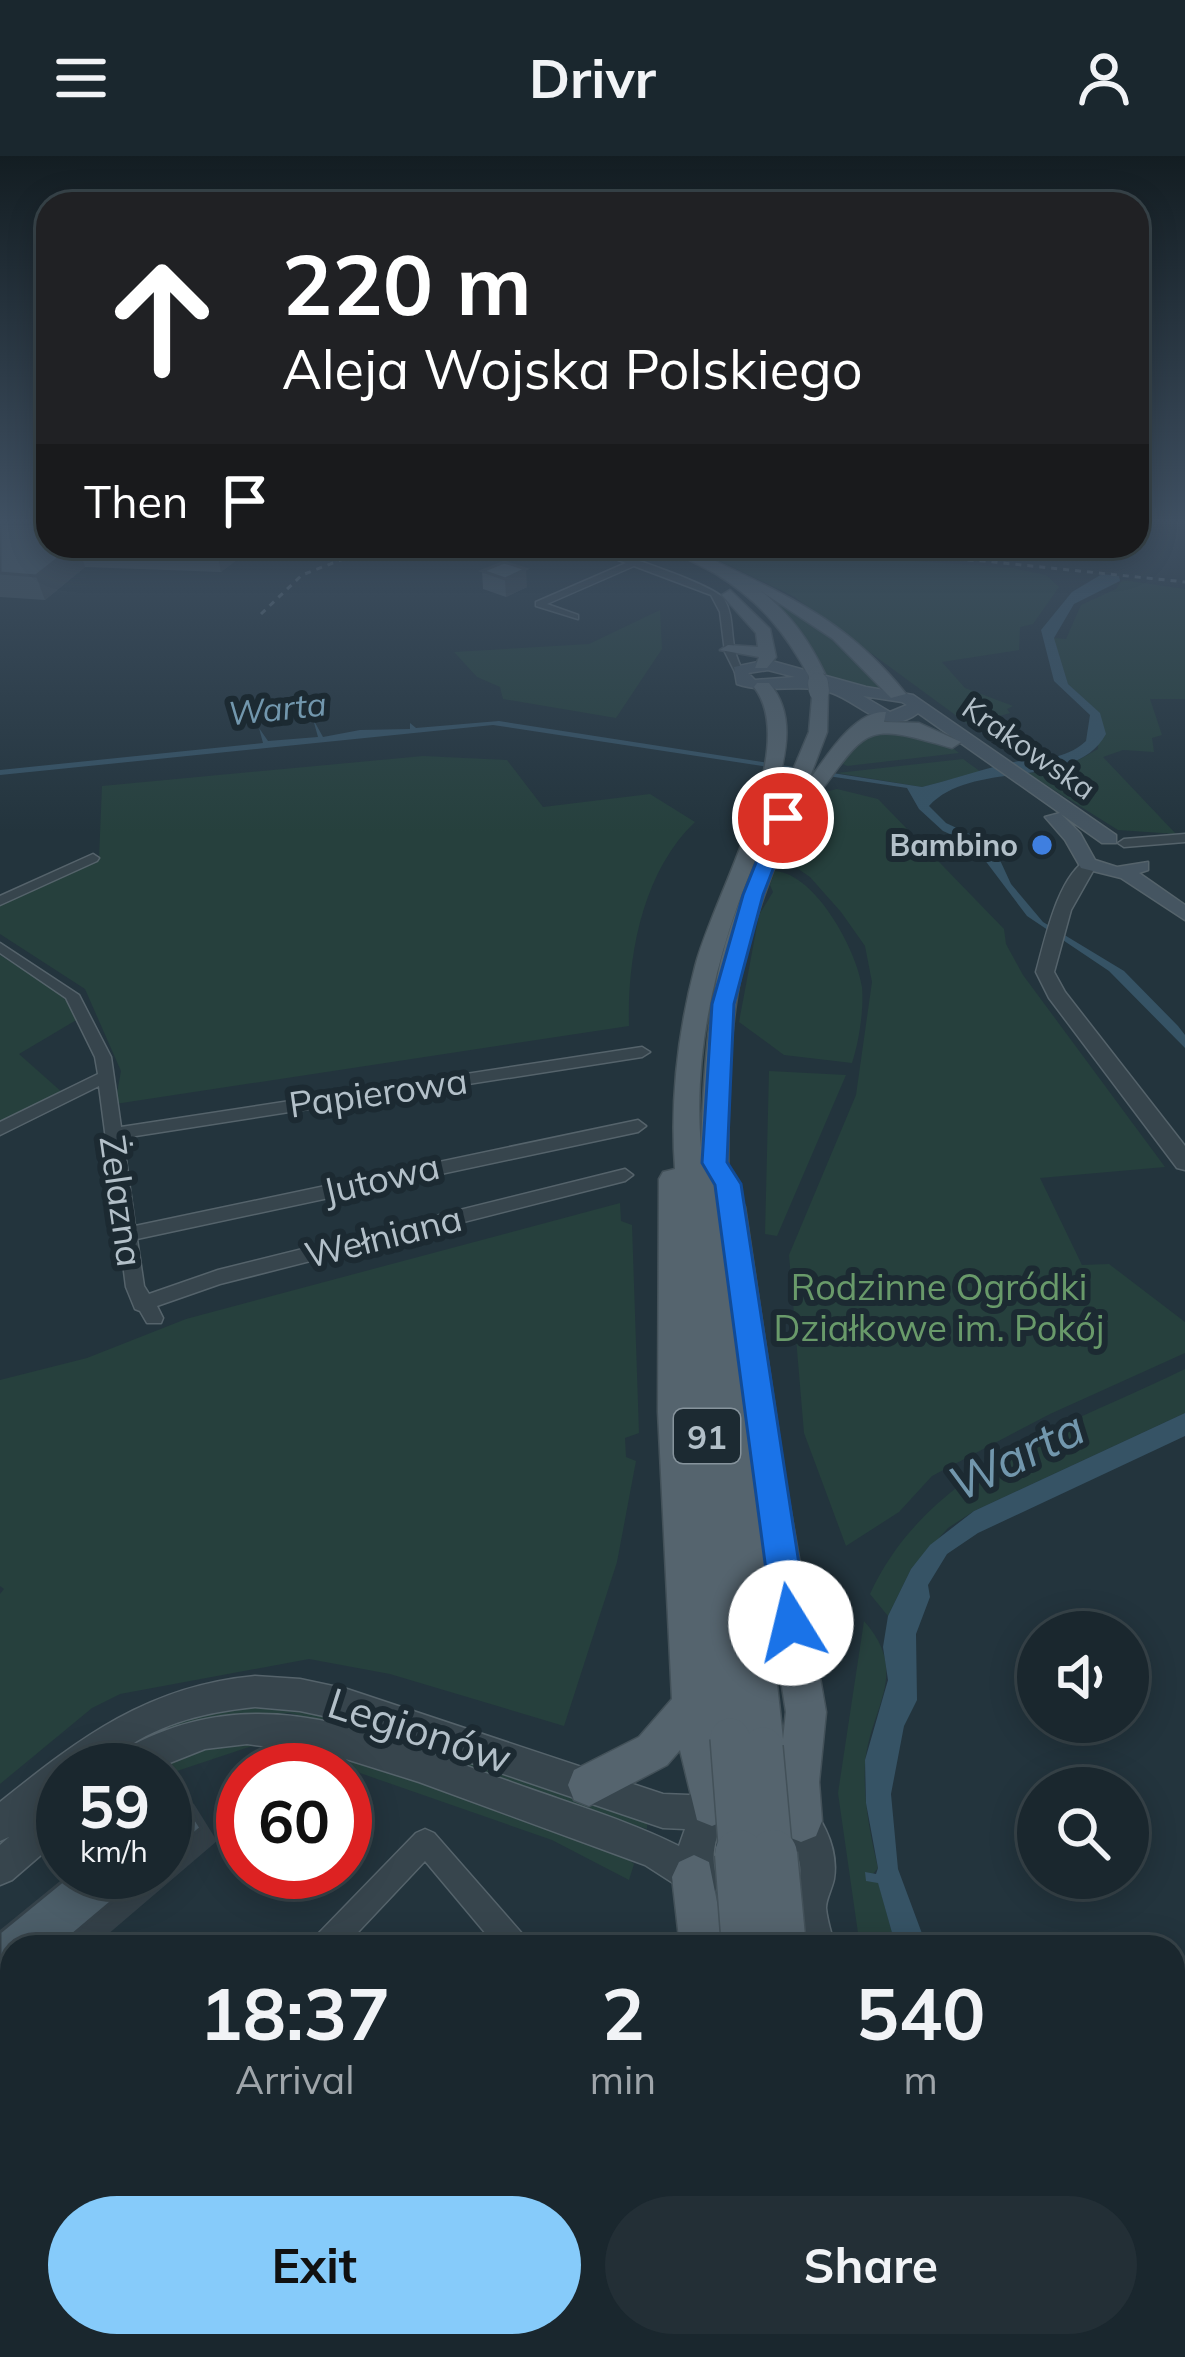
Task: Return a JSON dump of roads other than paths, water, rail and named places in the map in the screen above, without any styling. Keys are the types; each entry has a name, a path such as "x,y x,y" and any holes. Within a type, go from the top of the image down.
{"main road":[{"path":"760,627 767,638 746,660 743,681 837,689 873,722 914,727 952,742"},
{"name":"91","path":"774,627 810,681 818,732 708,950 695,1005 686,1134 747,1742 780,1935"},
{"path":"795,770 873,722 910,711 876,669 821,627"},
{"path":"746,660 865,692 897,694"},
{"path":"763,686 774,695 795,770 792,826 767,833"},
{"name":"Krakowska","path":"910,711 985,759"},
{"name":"Krakowska","path":"910,711 1185,896"},
{"name":"Krakowska","path":"1017,781 1066,828 1084,856"},
{"path":"1087,842 1128,855 1084,856 1087,842"},
{"name":"Krakowska","path":"1128,855 1185,914"},
{"name":"91","path":"746,1935 747,1742 714,1163 723,1004 751,867"},
{"path":"686,1134 674,1155 670,1239 675,1412 692,1706 712,1805"},
{"path":"714,1163 728,1184 769,1490 806,1712 798,1782 801,1821"},
{"path":"589,1785 653,1751 692,1706"},
{"path":"694,1877 701,1935"}],"street":[{"path":"734,627 746,660"},
{"path":"1128,855 1182,838"},
{"path":"1084,856 1045,962 1056,994 1185,1162"},
{"path":"0,901 93,858"},
{"name":"Żelazna","path":"0,947 72,994 82,1006 103,1058 125,1235 148,1311"},
{"name":"Papierowa","path":"114,1134 642,1052"},
{"path":"0,1129 103,1078"},
{"name":"Jutowa","path":"125,1235 638,1126"},
{"name":"Wełniana","path":"148,1311 218,1277 625,1175"},
{"name":"Legionów","path":"110,1743 154,1714 214,1696 274,1690 320,1696 386,1716 663,1811 689,1812 712,1805"},
{"name":"Legionów","path":"169,1743 246,1725 326,1733 653,1851 694,1877"},
{"name":"Legionów","path":"0,1824 36,1795"},
{"path":"731,1798 767,1798 801,1821 817,1854 819,1872 808,1906 776,1930 736,1924 694,1877 697,1840 712,1805 731,1798"},
{"path":"0,1868 36,1837"},
{"path":"336,1935 424,1842 505,1935"},
{"path":"808,1906 814,1935"}],"water":[{"path":"1061,627 1054,638 1068,684 1100,713 1106,734 1091,752 1071,763 971,783 929,806 946,823 993,845 1011,884 1043,922 1124,971 1178,1026 1185,1035 1185,1048 1109,971 1027,916 981,855 981,848 943,831 919,809 907,788 493,725 0,775 0,770 263,743 259,728 268,741 318,737 313,719 323,737 410,729 410,723 416,728 499,721 922,787 1005,764 1057,756 1086,741 1090,715 1054,681 1041,630"},
{"path":"1185,1413 1185,1436 978,1533 947,1554 928,1585 930,1597 916,1634 917,1700 904,1726 891,1794 898,1869 923,1935 893,1935 878,1883 866,1881 865,1872 876,1874 878,1868 866,1803 865,1760 888,1680 883,1647 888,1616 911,1569 930,1545 974,1511"}],"place":[{"name":"Bambino","path":"1042,845"}],"water label":[{"name":"Warta","path":"277,708"},
{"name":"Warta","path":"1016,1455"}],"park label":[{"name":"Rodzinne Ogródki Działkowe im. Pokój","path":"939,1306"}]}
